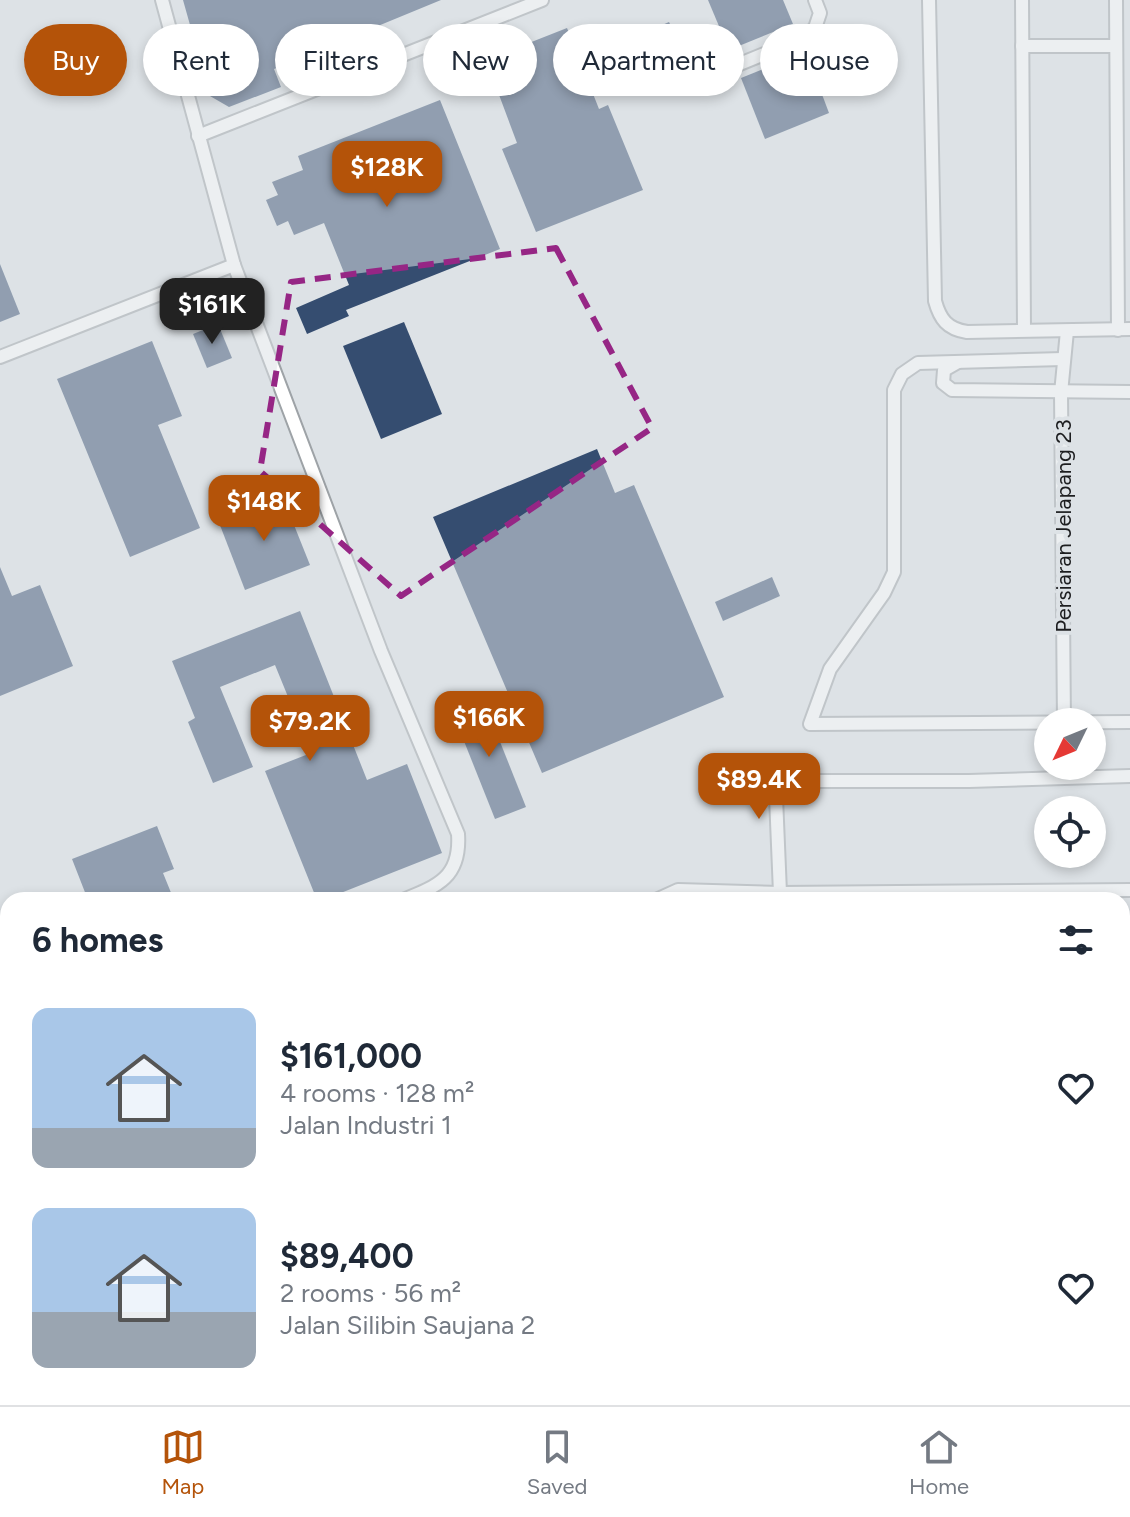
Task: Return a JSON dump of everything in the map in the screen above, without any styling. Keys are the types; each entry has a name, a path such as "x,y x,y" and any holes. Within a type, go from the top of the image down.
{"street":[{"path":"162,0 234,265 381,651 458,834 459,852 446,878 419,892"},
{"path":"198,136 542,0"},
{"path":"744,62 801,39 815,28 820,13 815,0"},
{"path":"929,0 935,301 939,315 957,331 1124,330 1116,1 1130,2"},
{"path":"1022,0 1024,330"},
{"path":"1022,46 1116,46"},
{"path":"0,357 234,265"},
{"name":"Persiaran Jelapang 23","path":"1064,708 1061,393 1067,331"},
{"path":"1034,722 810,724 830,669 884,593 894,572 894,390 902,374 918,363 1063,359"},
{"path":"961,361 944,370 943,383 952,390 1130,392"},
{"path":"1106,722 1130,722"},
{"path":"780,892 776,797 782,784 793,781 969,781 1130,776"},
{"path":"897,892 1130,890"},
{"path":"675,892 746,892"}],"highlighted area":[{"path":"556,248 652,428 401,596 260,471 291,282"}],"building":[{"path":"183,0 441,0 383,24 275,24 275,89 259,95 259,24 190,24"},
{"path":"708,0 783,0 793,24 760,24 760,37 744,44 744,24 718,24"},
{"path":"553,34 553,96 594,96 599,109 608,105 643,190 536,232 502,149 517,143 499,96 537,96 537,40"},
{"path":"760,70 760,96 823,96 829,113 765,139 744,86 744,77"},
{"path":"210,96 258,96 229,107"},
{"path":"440,100 500,249 346,310 349,316 307,334 296,308 349,285 324,223 294,235 288,221 277,226 266,200 278,195 272,182 303,170 298,156"},
{"path":"0,264 20,314 0,322"},
{"path":"404,322 442,414 381,439 343,346"},
{"path":"218,324 232,358 207,368 193,334"},
{"path":"152,341 182,416 158,425 200,528 130,557 57,379"},
{"path":"597,449 615,493 634,485 724,697 542,773 433,517"},
{"path":"282,495 310,565 245,590 218,520"},
{"path":"0,567 12,596 40,585 73,666 0,696"},
{"path":"772,577 780,596 723,621 715,602"},
{"path":"300,611 367,780 407,764 442,853 343,892 314,892 265,771 311,753 275,665 220,687 253,767 213,783 188,722 195,718 172,661"},
{"path":"483,699 526,807 495,819 452,711"},
{"path":"157,826 174,869 163,873 171,892 85,892 72,859"}]}
